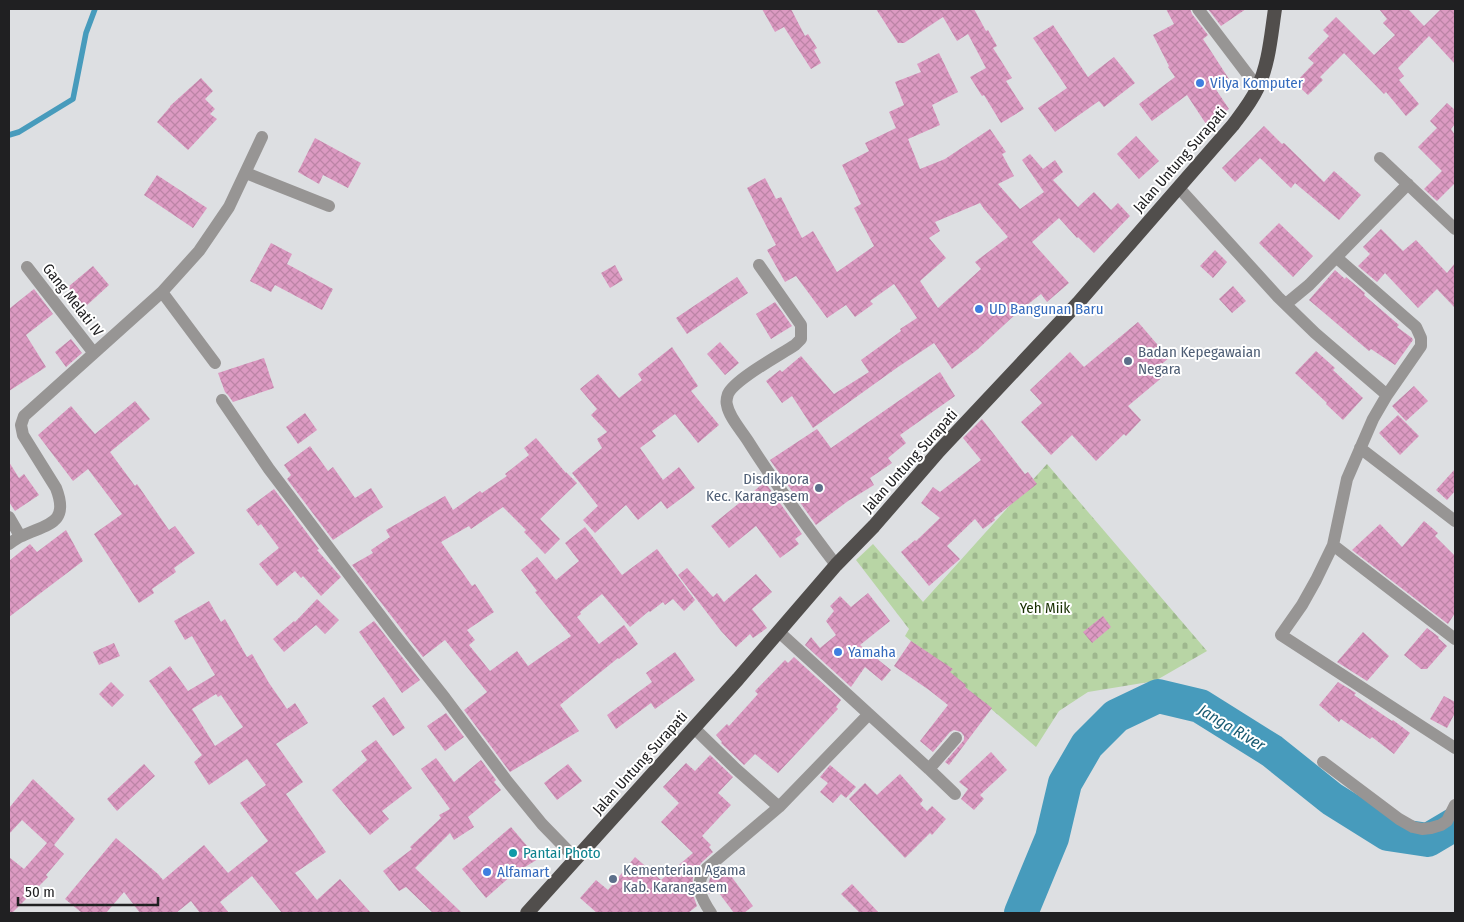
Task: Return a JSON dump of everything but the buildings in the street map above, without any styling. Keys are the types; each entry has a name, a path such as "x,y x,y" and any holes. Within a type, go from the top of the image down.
{"highway":[{"name":"Jalan Untung Surapati","path":"527,913 694,728 836,565 874,526 939,451 1078,303 1233,125 1249,104 1265,71 1275,9"}],"street":[{"path":"1198,9 1258,88"},
{"path":"9,544 20,536 50,525 57,518 60,509 60,497 56,488 24,434 22,425 24,416 162,292 199,251 229,207 262,137"},
{"path":"1380,158 1455,229"},
{"path":"246,173 329,206"},
{"path":"1286,304 1337,258 1408,184"},
{"path":"1179,188 1278,297 1314,333 1387,395"},
{"path":"1337,258 1416,327 1421,338 1421,346 1373,419 1347,479 1333,545 1302,605 1281,635 1455,748"},
{"path":"759,265 801,325 801,339 795,345 740,380 727,395 727,404 732,416 759,458 836,565"},
{"name":"Gang Melati IV","path":"27,267 94,352"},
{"path":"162,292 215,364"},
{"path":"222,400 270,469 395,635 446,698 507,781 542,824 576,859"},
{"path":"1360,448 1455,521"},
{"path":"9,517 20,536"},
{"path":"1333,545 1455,639"},
{"path":"779,632 955,794"},
{"path":"712,913 703,900 700,889 701,874 779,808 869,714"},
{"path":"694,728 779,808"},
{"path":"930,769 956,738"},
{"path":"1323,762 1399,819 1414,827 1422,829 1441,825 1446,821 1455,805"}],"green space":[{"name":"Yeh Miik","path":"1047,464 1207,651 1155,681 1088,692 1059,711 1036,747 905,636 909,629 856,560 873,544 923,602"}],"waterway":[{"path":"9,135 19,132 73,99 86,33 95,9"},
{"name":"Janga River","path":"1021,913 1052,838 1065,783 1087,745 1116,716 1158,696 1200,706 1272,751 1332,799 1388,834 1428,840 1455,824"}],"place":[{"name":"Vilya Komputer","path":"1200,83"},
{"name":"UD Bangunan Baru","path":"979,309"},
{"name":"Badan Kepegawaian Negara","path":"1128,361"},
{"name":"Disdikpora Kec. Karangasem","path":"819,488"},
{"name":"Yamaha","path":"838,652"},
{"name":"Pantai Photo","path":"513,853"},
{"name":"Alfamart","path":"487,872"},
{"name":"Kementerian Agama Kab. Karangasem","path":"613,879"}]}
